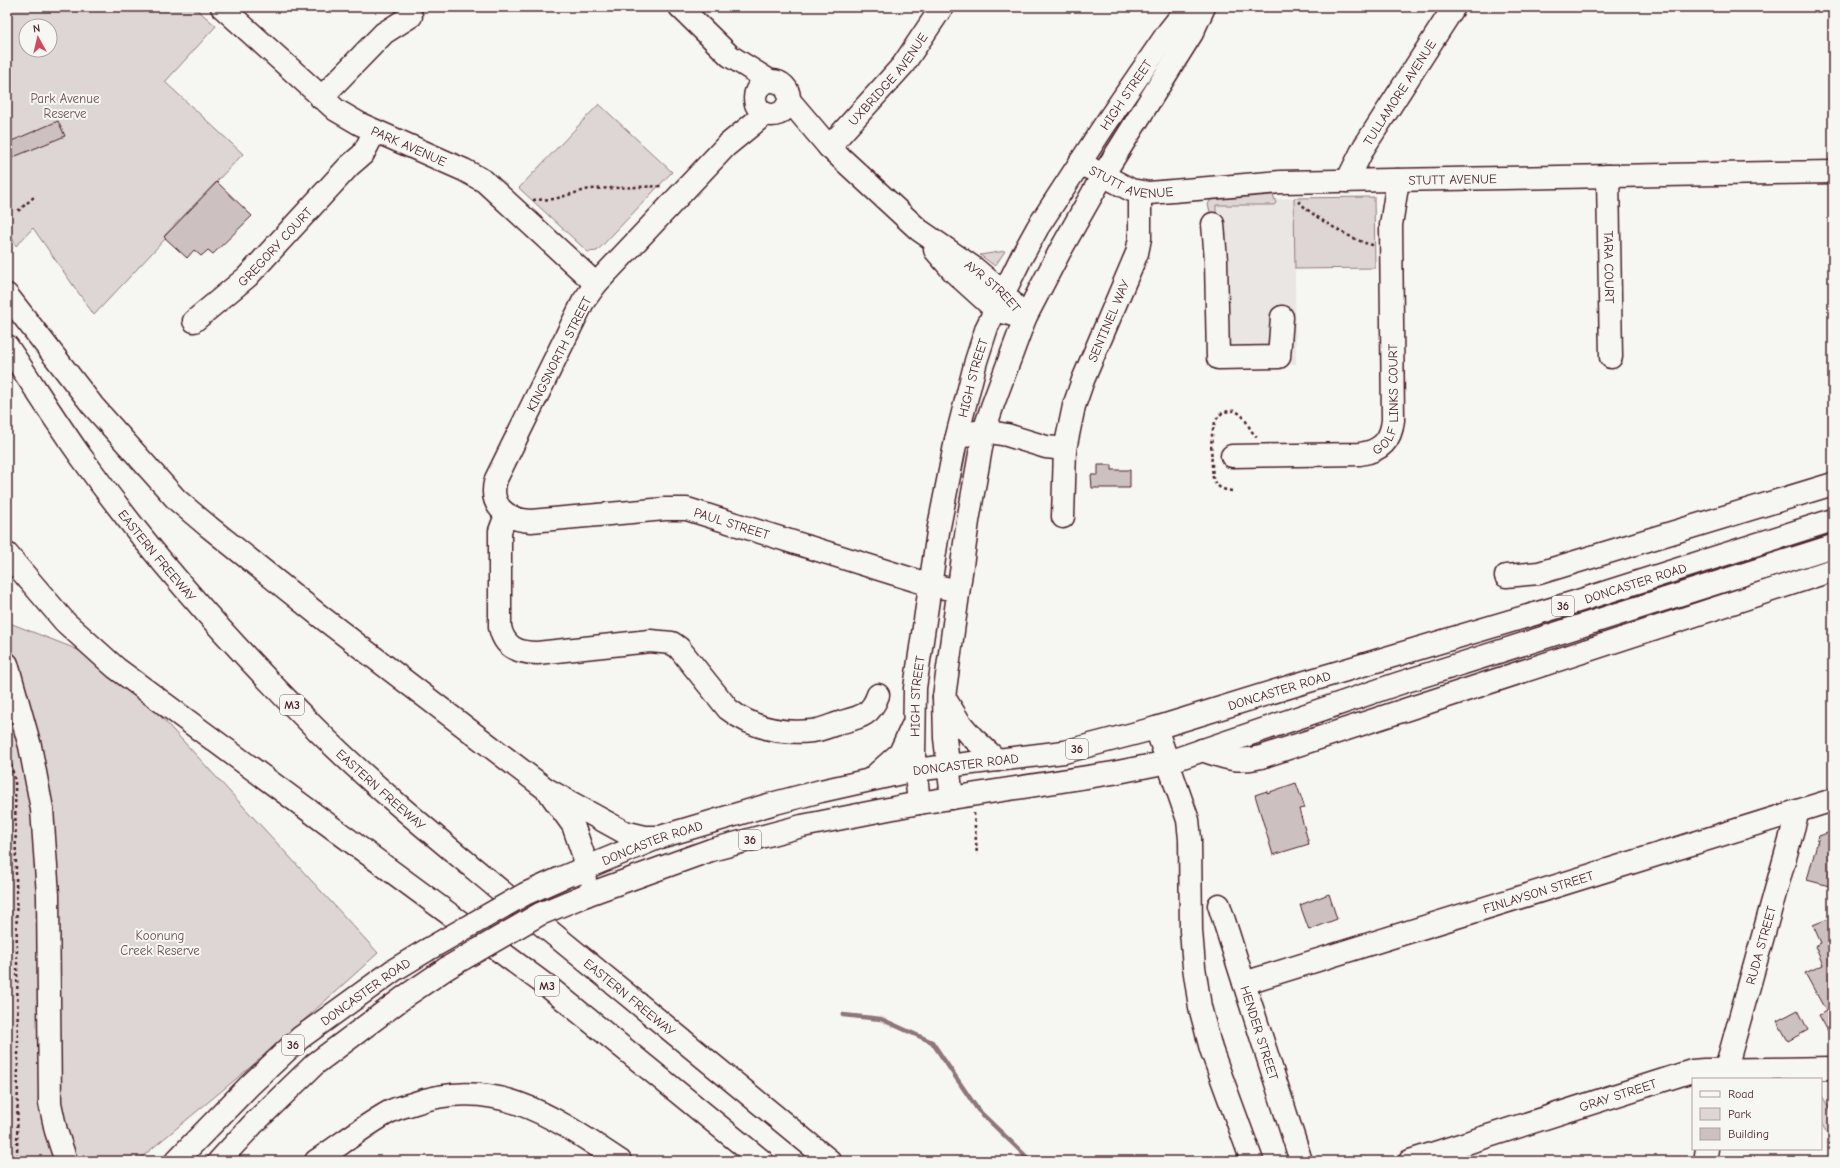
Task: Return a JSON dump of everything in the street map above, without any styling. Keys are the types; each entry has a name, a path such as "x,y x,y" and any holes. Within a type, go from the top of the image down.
{"main road":[{"name":"PARK AVENUE","path":"222,7 336,110 368,127 464,170 484,181 596,284"},
{"name":"AYR STREET","path":"680,7 730,56 769,101 829,147 919,230 974,268 1000,301 1026,318"},
{"name":"UXBRIDGE AVENUE","path":"829,147 903,65 942,7"},
{"name":"HIGH STREET","path":"919,803 915,770 913,724 915,688 938,532 956,440 976,361 987,327 1038,227 1169,31 1188,7"},
{"name":"HIGH STREET","path":"952,798 945,738 944,697 958,591 984,431 1008,360 1026,318 1060,251 1103,175 1192,33 1204,7"},
{"name":"TULLAMORE AVENUE","path":"1348,181 1364,147 1454,7"},
{"path":"321,98 375,41 393,26 411,16"},
{"name":"KINGSNORTH STREET","path":"504,512 495,498 494,486 496,479 583,302 596,284 769,101"},
{"name":"GREGORY COURT","path":"194,321 247,278 349,166 368,127"},
{"name":"STUTT AVENUE","path":"1080,163 1124,186 1140,192 1186,191 1265,182 1833,172"},
{"name":"TARA COURT","path":"1608,176 1611,357"},
{"name":"GOLF LINKS COURT","path":"1232,456 1360,454 1376,450 1386,442 1390,436 1393,420 1390,180"},
{"name":"SENTINEL WAY","path":"1063,517 1064,449 1074,406 1083,380 1137,253 1140,238 1140,192"},
{"path":"1213,224 1216,260 1218,358 1279,357 1282,318"},
{"path":"7,295 93,406 177,500 249,560 546,789 624,832 645,837 660,837"},
{"name":"EASTERN FREEWAY","path":"7,346 81,458 175,578 317,730 378,787 472,866 830,1161"},
{"path":"956,440 969,433 984,431 1046,447 1064,449"},
{"path":"1506,576 1539,573 1833,484"},
{"name":"PAUL STREET","path":"504,512 514,519 530,521 665,509 687,509 930,585 958,591"},
{"path":"504,512 500,531 500,627 502,636 506,643 520,651 538,653 650,641 672,643 679,648 728,709 738,717 754,725 766,728 813,731 868,713 874,706 878,695"},
{"name":"DONCASTER ROAD","path":"176,1161 300,1038 394,970 525,894 660,837 775,803 915,770 1064,752 1156,728 1575,602 1833,520"},
{"name":"DONCASTER ROAD","path":"219,1161 315,1064 407,995 448,968 540,914 628,878 719,848 802,826 919,803 1113,773 1168,762 1333,706 1833,546"},
{"name":"M3","path":"7,554 65,622 116,668 551,988 762,1161"},
{"path":"1202,750 1234,761 1246,761 1261,757 1833,570"},
{"path":"7,664 30,746 42,809 48,895 50,1103 56,1131 66,1161"},
{"path":"944,697 968,732 997,760"},
{"path":"1221,708 1230,721 1290,702 1333,706"},
{"path":"870,780 900,753 913,724"},
{"path":"1156,728 1188,820 1190,839 1191,931 1194,967 1200,1007 1211,1049 1252,1161"},
{"path":"546,789 573,825 583,854 586,895"},
{"name":"FINLAYSON STREET","path":"1244,983 1833,800"},
{"name":"RUDA STREET","path":"1724,1074 1798,812"},
{"name":"HENDER STREET","path":"1218,905 1301,1161"},
{"name":"GRAY STREET","path":"1410,1161 1692,1071 1724,1074 1833,1068"},
{"path":"316,1161 390,1112 424,1099 449,1094 483,1094 506,1099 542,1112 620,1161"},
{"path":"1705,1161 1708,1150"}],"path":[{"path":"529,201 554,199 589,189 662,186"},
{"path":"18,211 35,196"},
{"path":"1296,197 1306,208 1342,232 1366,244 1376,245 1377,251"},
{"path":"1232,491 1220,488 1215,483 1213,478 1212,441 1214,422 1222,413 1233,411 1237,412 1242,416 1253,434 1259,439"},
{"path":"7,747 15,781 18,1053 17,1161"}],"shaded area":[{"path":"1274,195 1276,199 1294,198 1296,364 1211,365 1208,204 1210,200"}],"green space":[{"name":"Park Avenue Reserve","path":"7,7 194,7 216,26 165,82 243,154 164,236 166,238 94,315 33,228 16,246 7,228"},
{"path":"599,104 672,172 597,251 588,252 519,188"},
{"path":"1272,192 1276,203 1274,205 1216,205 1216,215 1211,215 1208,204 1213,197"},
{"path":"1374,197 1375,268 1295,269 1294,198"},
{"path":"1005,251 995,266 980,255"},
{"name":"Koonung Creek Reserve","path":"7,622 71,647 116,668 378,953 271,1050 137,1161 7,1161"},
{"path":"1822,1096 1833,1115 1833,1143 1822,1125"}],"building":[{"path":"58,121 65,136 11,158 7,149 7,143"},
{"path":"217,182 252,216 213,254 208,250 201,256 194,250 187,258 164,237"},
{"path":"1098,465 1112,465 1112,470 1130,470 1130,488 1092,488 1091,475 1098,475"},
{"path":"1296,783 1305,808 1299,809 1309,844 1273,855 1255,795 1267,791 1267,793"},
{"path":"1833,831 1833,887 1807,880 1819,836"},
{"path":"1329,894 1337,919 1309,930 1300,905"},
{"path":"1833,917 1833,1040 1819,1015 1826,1011 1805,973 1823,965 1815,946 1821,943 1813,925"},
{"path":"1798,1010 1808,1030 1788,1041 1777,1021"}],"waterway":[{"path":"843,1015 881,1019 932,1042 978,1110 1031,1161"}]}
